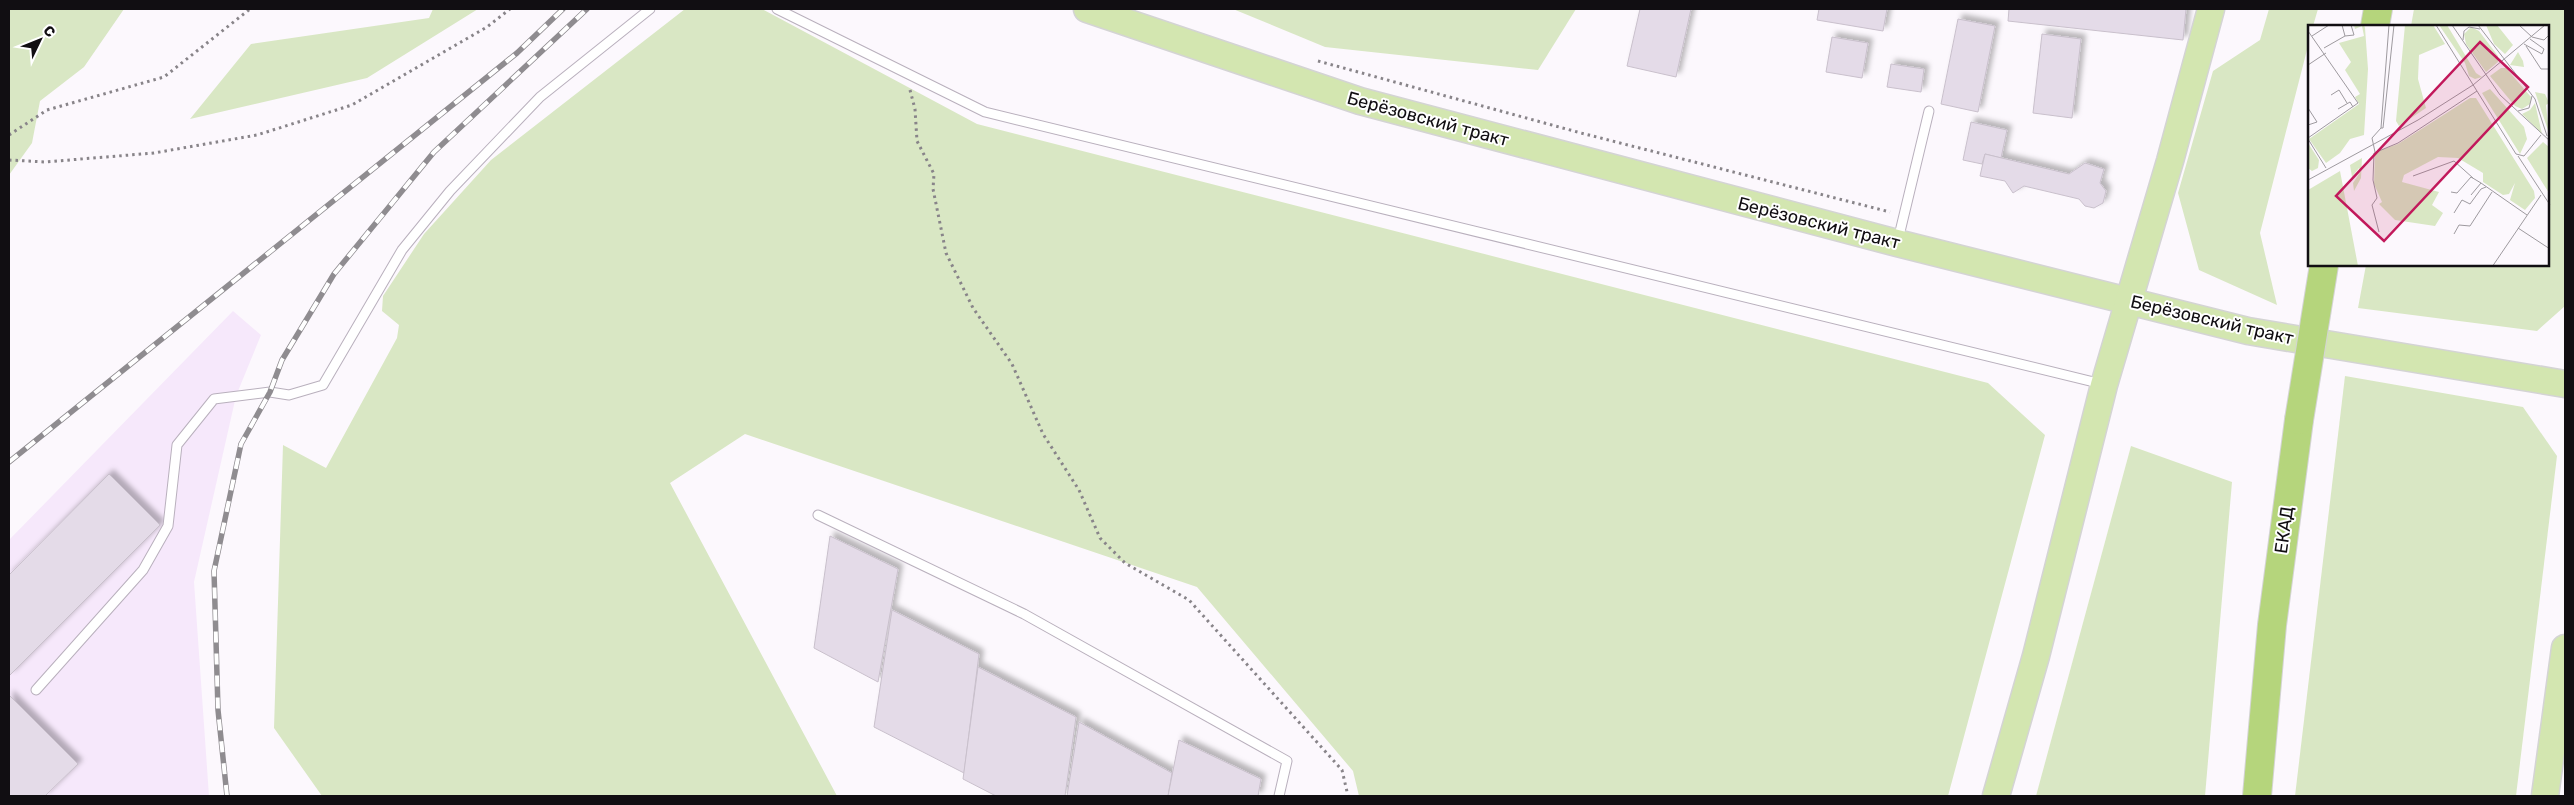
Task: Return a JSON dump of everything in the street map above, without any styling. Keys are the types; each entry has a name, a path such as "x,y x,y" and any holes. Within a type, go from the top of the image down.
{"highway":[{"path":"2375,25 2378,9"},
{"name":"ЕКАД","path":"2257,796 2272,624 2300,420 2324,266"}],"main road":[{"name":"Берёзовский тракт","path":"1087,9 1360,102 2129,302 2248,331 2565,384"},
{"path":"1996,796 2036,656 2104,384 2129,302 2211,9"},
{"path":"2545,796 2565,648"}],"lane":[{"path":"36,690 143,570 168,526 177,445 214,399 270,392 289,395 323,385 402,250 450,191 540,97 650,9"},
{"path":"777,9 985,112 2104,384"},
{"path":"1897,243 1929,111"},
{"path":"818,515 1024,614 1287,760 1279,796"}],"path":[{"path":"9,135 47,110 164,77 250,9"},
{"path":"9,160 45,162 154,153 257,135 352,105 487,27 510,9"},
{"path":"1308,58 1591,135 1904,214"},
{"path":"906,73 915,109 917,141 934,174 934,189 946,254 973,308 1012,364 1043,434 1079,490 1100,538 1125,563 1189,600 1342,770 1348,796"}],"shaded area":[{"path":"233,311 261,335 236,396 194,582 209,796 9,796 9,540"}],"green space":[{"path":"9,9 124,9 84,67 40,101 32,143 9,175"},
{"path":"433,9 478,9 367,78 190,119 251,44 429,18"},
{"path":"685,9 762,9 977,124 1988,383 2045,435 1948,796 1359,796 1353,771 1197,587 745,434 670,483 837,796 322,796 274,728 283,445 326,468 397,338 399,325 382,311 383,296 424,234 491,160"},
{"path":"1233,9 1576,9 1538,70 1325,47"},
{"path":"2269,9 2318,9 2313,25 2308,25 2308,46 2260,233 2277,305 2199,270 2178,193 2213,71 2260,40"},
{"path":"2414,9 2565,9 2565,306 2537,331 2358,308 2366,266 2549,266 2549,25 2411,25"},
{"path":"2345,376 2523,407 2557,456 2516,796 2295,796"},
{"path":"2131,446 2232,482 2205,796 2036,796"}],"building":[{"path":"1640,9 1691,9 1676,77 1627,66"},
{"path":"1819,9 1887,9 1883,31 1817,20"},
{"path":"2009,9 2186,9 2183,40 2008,21"},
{"path":"1958,19 1995,26 1978,112 1941,104"},
{"path":"2042,34 2081,39 2072,118 2033,113"},
{"path":"1832,37 1868,43 1862,78 1826,72"},
{"path":"1891,64 1924,69 1921,92 1887,87"},
{"path":"1971,122 2007,130 2001,158 1985,154 1982,164 1963,160"},
{"path":"1985,154 2069,174 2085,163 2104,169 2100,183 2106,191 2103,203 2094,208 2085,206 2079,199 2024,186 2013,193 2005,181 1980,176"},
{"path":"109,474 160,525 9,676 9,575"},
{"path":"830,536 898,569 878,682 814,648"},
{"path":"892,610 979,654 964,773 874,727"},
{"path":"978,667 1076,717 1065,796 996,796 963,779"},
{"path":"9,695 78,764 45,796 9,796"},
{"path":"1079,722 1172,773 1168,796 1067,796"},
{"path":"1179,740 1261,779 1258,796 1168,796"}],"railway":[{"path":"9,462 517,53 563,9"},
{"path":"227,796 218,710 214,571 241,444 270,392 282,360 334,274 434,152 587,9"}]}
